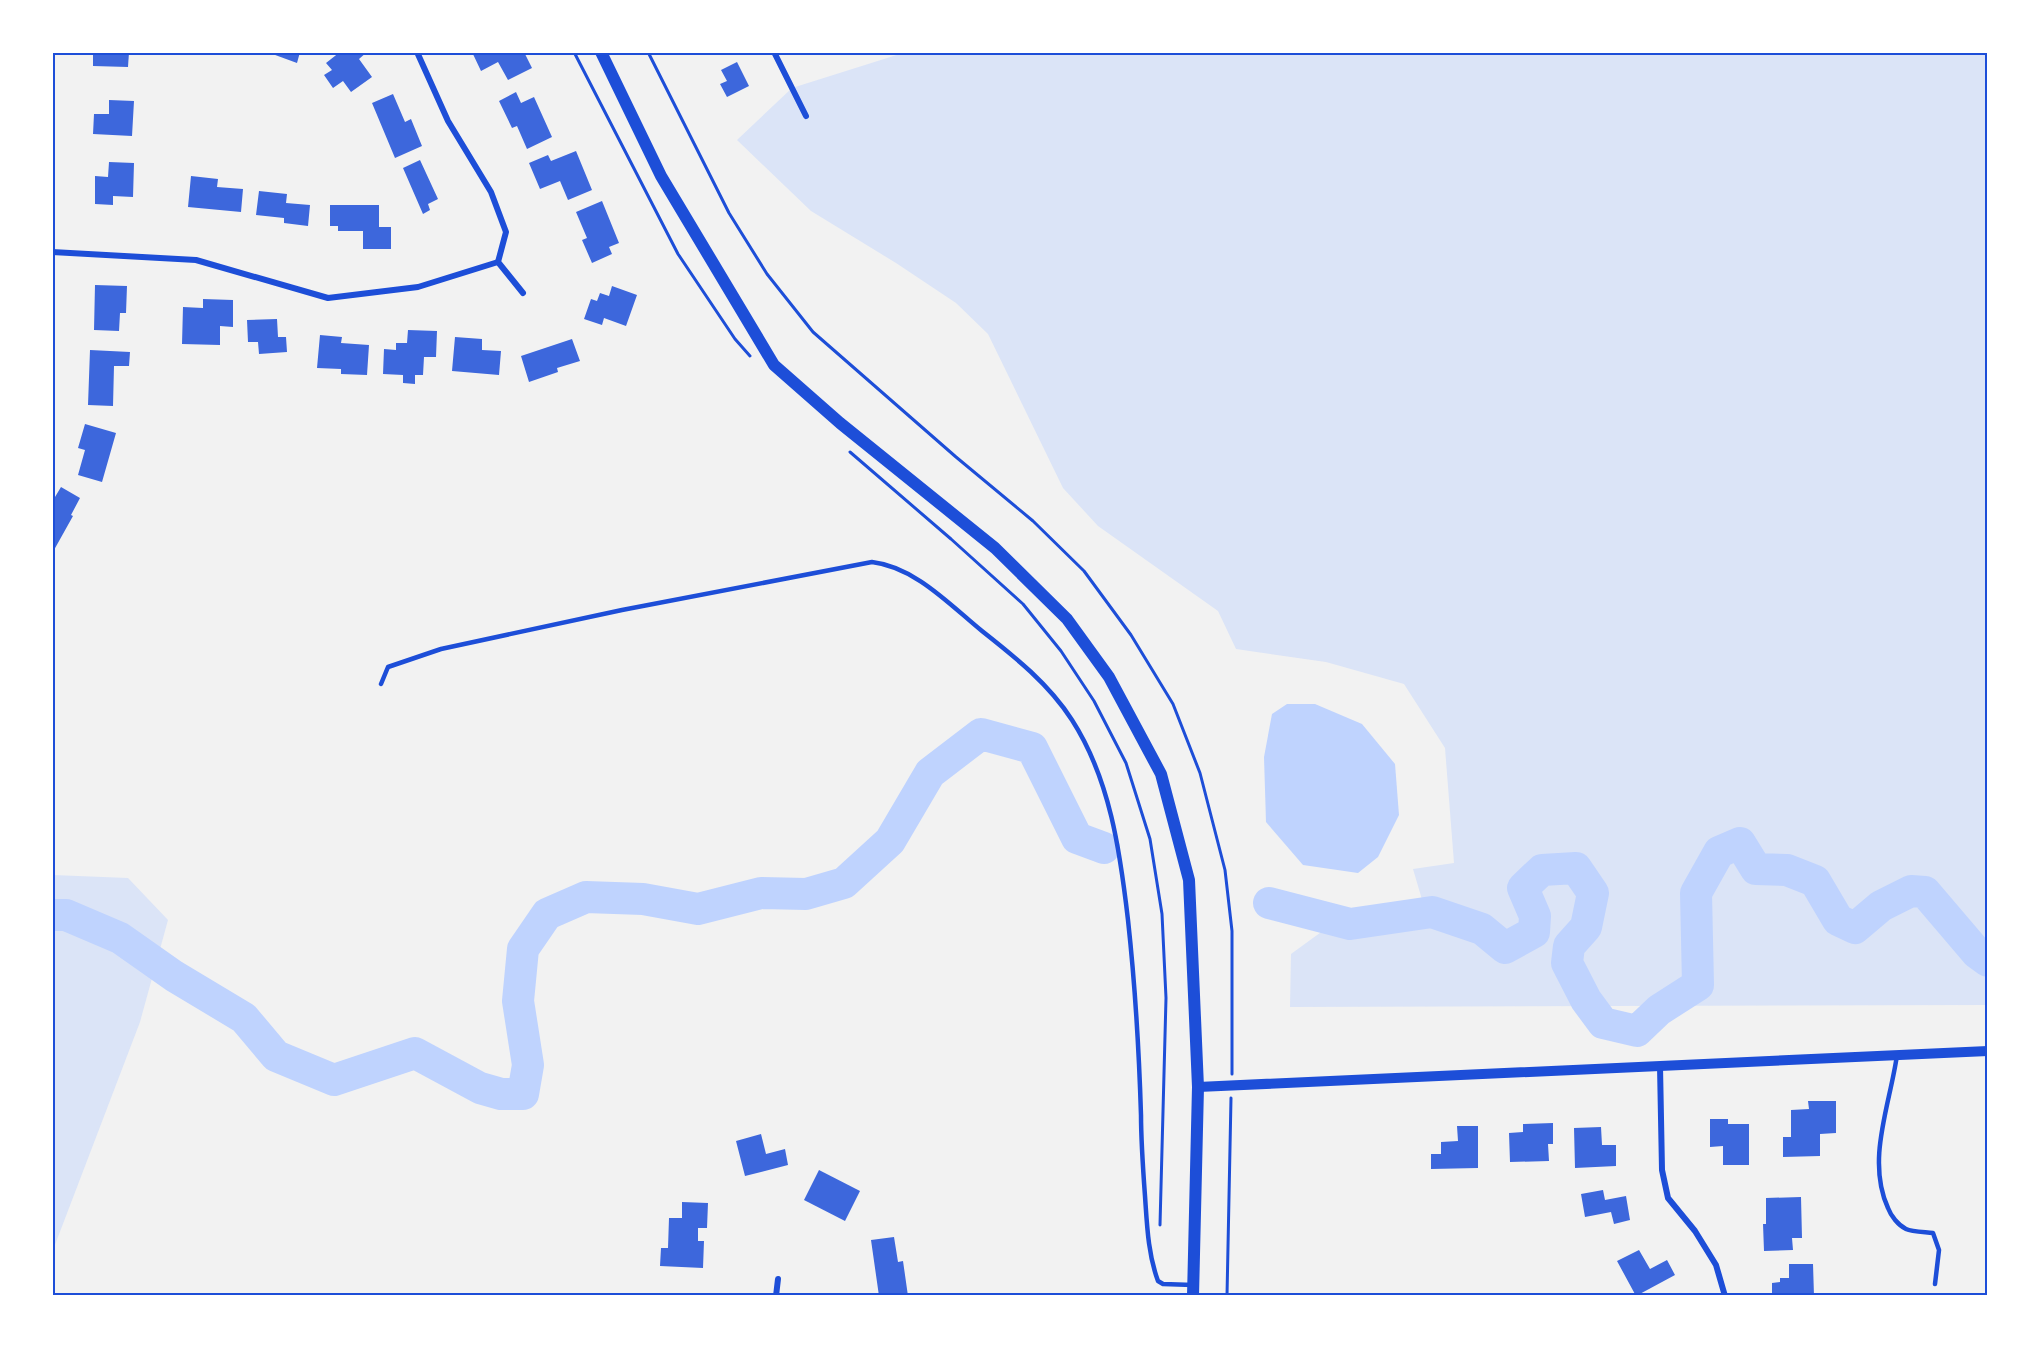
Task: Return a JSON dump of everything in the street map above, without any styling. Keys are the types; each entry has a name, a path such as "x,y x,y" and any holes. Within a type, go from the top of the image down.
{"main road":[{"path":"602,52 661,176 774,365 840,423 995,549 1067,619 1109,677 1161,774 1189,880 1198,1087 1193,1290"}],"street":[{"path":"417,52 447,121 491,192 506,232 498,262"},
{"path":"774,52 806,116"},
{"path":"52,252 196,260 328,298 417,287 498,262"},
{"path":"498,262 523,293"},
{"path":"1198,1087 1988,1051"},
{"path":"1660,1066 1662,1170 1668,1198 1695,1231 1716,1265 1725,1296"},
{"path":"776,1296 778,1279"}],"lane":[{"path":"381,684 388,667 441,649 621,610 872,562 889,564 926,585 1018,660 1045,686 1071,719 1102,780 1121,864 1132,961 1139,1066 1141,1144 1150,1256 1158,1281 1193,1290"},
{"path":"1897,1055 1878,1154 1881,1193 1892,1217 1906,1229 1933,1233 1939,1250 1935,1284"}],"path":[{"path":"574,52 678,254 735,339 751,357"},
{"path":"648,52 729,213 768,274 813,332 1033,521 1084,571 1131,635 1173,704 1200,773 1225,870 1232,931 1232,1086 1227,1296"},
{"path":"844,447 1023,604 1062,651 1094,701 1126,764 1150,839 1162,914 1166,998 1160,1226"}],"shaded area":[{"path":"903,53 1987,53 1987,1005 1290,1007 1291,954 1350,911 1373,925 1423,903 1413,869 1454,863 1445,748 1404,684 1326,662 1236,649 1218,611 1098,526 1063,488 988,334 956,303 811,211 737,140 792,88"},
{"path":"53,875 128,878 168,920 140,1022 53,1250"}],"water":[{"path":"1287,704 1315,704 1362,724 1395,764 1399,815 1378,857 1358,873 1303,865 1266,822 1264,757 1272,714"}],"building":[{"path":"93,52 129,52 128,67 93,66"},
{"path":"267,52 300,52 297,63"},
{"path":"340,52 367,52 359,59 372,77 351,92 343,81 333,88 324,75 332,70 326,63"},
{"path":"472,52 524,52 532,68 508,80 498,62 481,71"},
{"path":"737,62 749,86 727,97 720,84 727,81 721,70"},
{"path":"516,92 521,103 534,97 552,137 527,149 517,126 512,128 499,101"},
{"path":"393,94 405,122 411,119 422,146 395,158 372,103"},
{"path":"109,100 134,101 132,136 93,134 94,114 109,114"},
{"path":"576,151 592,190 568,200 560,181 540,189 529,163 548,155 551,161"},
{"path":"420,160 438,199 428,204 430,210 423,214 403,168"},
{"path":"109,162 134,163 133,197 113,196 113,205 95,204 95,176 108,177"},
{"path":"191,176 218,179 217,187 243,189 241,212 188,207"},
{"path":"259,191 287,194 286,203 310,205 308,226 284,223 284,218 256,215"},
{"path":"602,201 619,243 609,247 612,254 592,263 582,240 587,238 576,212"},
{"path":"330,205 379,205 379,227 391,227 391,249 363,249 363,231 338,231 338,226 330,226"},
{"path":"95,285 127,286 126,313 120,313 119,331 94,330"},
{"path":"612,286 637,295 626,326 604,318 602,325 584,319 591,299 597,301 600,293 609,296"},
{"path":"203,299 233,300 233,327 220,326 220,345 182,344 183,307 203,308"},
{"path":"277,319 278,337 286,337 287,352 259,354 258,342 248,342 247,320"},
{"path":"408,330 437,331 436,357 424,357 423,375 415,375 415,384 403,383 403,375 383,374 384,349 396,350 396,343 407,343"},
{"path":"320,335 342,337 341,343 369,345 367,375 341,374 341,369 317,368"},
{"path":"455,337 482,339 482,350 501,351 499,375 452,371"},
{"path":"572,339 580,361 557,368 558,372 529,382 521,356"},
{"path":"90,350 130,352 129,366 114,366 113,406 88,405"},
{"path":"85,424 116,433 102,482 78,475 85,450 78,448"},
{"path":"61,487 80,498 54,550 52,549 52,502"},
{"path":"1808,1101 1836,1101 1836,1133 1820,1134 1820,1156 1783,1157 1783,1137 1791,1137 1791,1110 1809,1109"},
{"path":"1710,1119 1728,1119 1728,1124 1749,1124 1749,1165 1723,1165 1723,1146 1710,1147"},
{"path":"1553,1123 1553,1144 1548,1144 1549,1161 1510,1162 1509,1133 1523,1132 1523,1124"},
{"path":"1457,1126 1478,1126 1478,1168 1431,1169 1431,1154 1441,1154 1441,1142 1458,1141"},
{"path":"1601,1127 1602,1145 1616,1145 1616,1166 1575,1168 1574,1128"},
{"path":"761,1134 766,1154 785,1149 788,1165 745,1176 736,1141"},
{"path":"819,1170 860,1191 845,1221 804,1200"},
{"path":"1603,1190 1605,1200 1626,1196 1630,1220 1614,1224 1611,1212 1585,1217 1581,1194"},
{"path":"1801,1197 1802,1238 1792,1238 1793,1250 1764,1251 1763,1224 1766,1224 1766,1198"},
{"path":"682,1202 708,1203 707,1228 698,1228 698,1241 704,1241 703,1268 660,1266 661,1248 668,1248 669,1218 682,1218"},
{"path":"894,1237 898,1262 903,1261 908,1296 879,1296 871,1240"},
{"path":"1639,1250 1650,1269 1667,1260 1675,1275 1636,1296 1617,1261"},
{"path":"1789,1264 1813,1264 1814,1296 1772,1296 1772,1283 1780,1282 1780,1278 1789,1278"}],"waterway":[{"path":"52,915 66,915 120,938 174,976 244,1018 276,1056 334,1080 415,1053 480,1088 501,1094 523,1094 528,1065 518,1001 523,949 547,914 586,897 643,899 698,909 761,893 806,894 844,883 890,841 930,773 981,734 1032,748 1077,838 1104,848"},
{"path":"1269,903 1350,924 1432,912 1482,929 1505,948 1534,932 1535,916 1523,888 1542,870 1576,868 1593,893 1586,927 1569,946 1567,963 1586,1000 1603,1023 1637,1031 1659,1010 1698,985 1696,893 1719,852 1740,843 1756,869 1787,870 1815,881 1838,920 1855,928 1881,906 1911,891 1925,892 1977,953 1988,961"}]}
